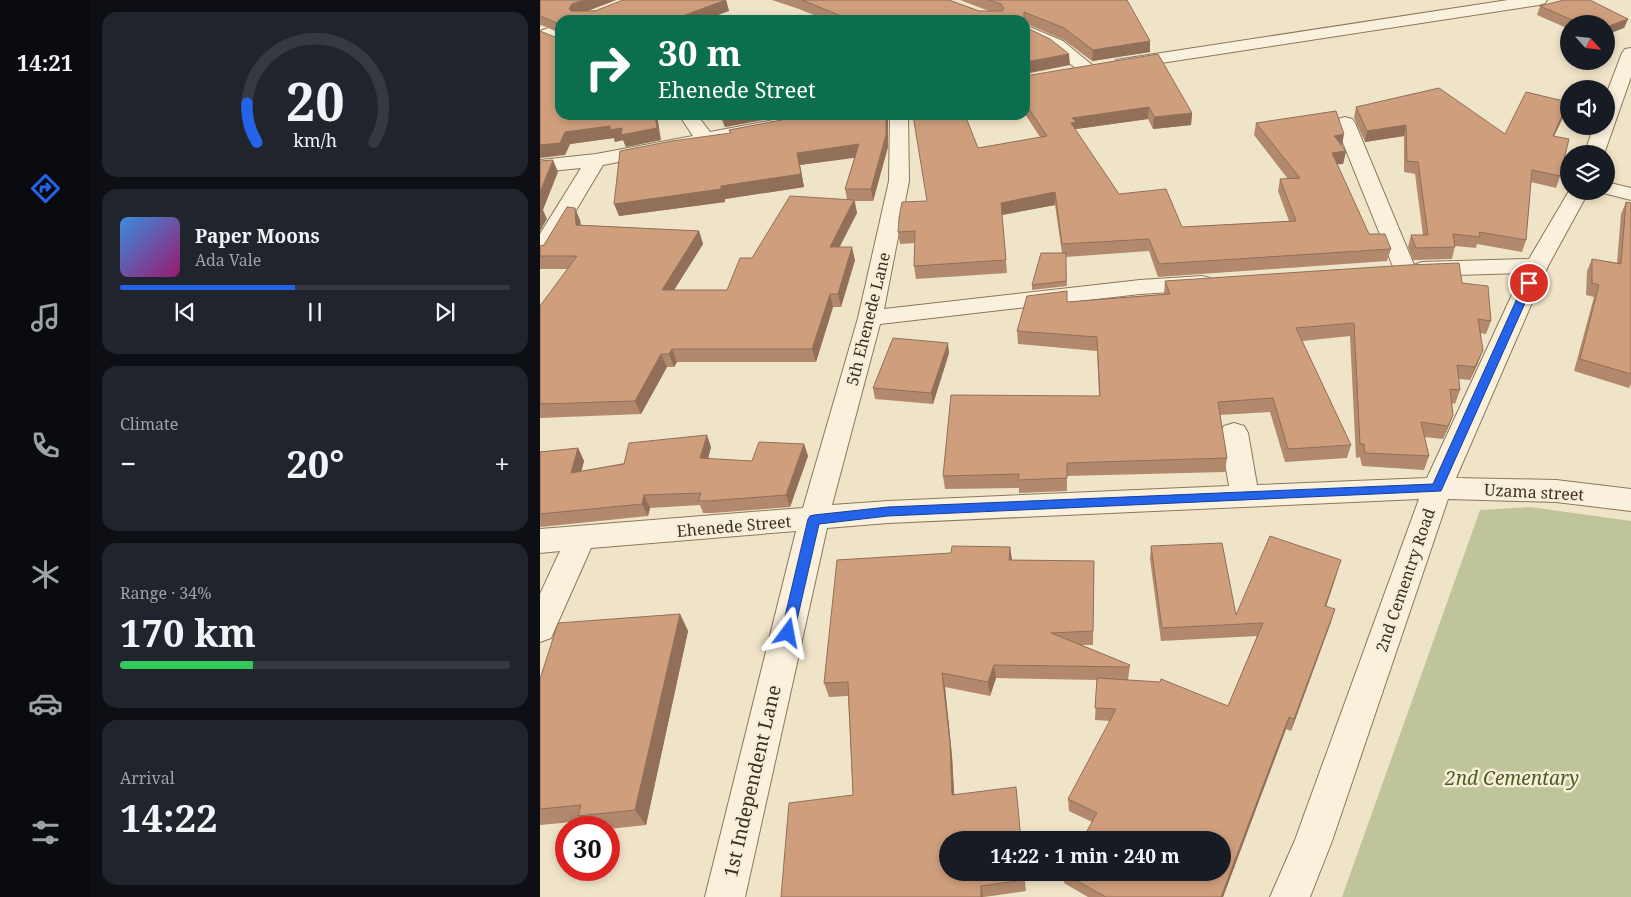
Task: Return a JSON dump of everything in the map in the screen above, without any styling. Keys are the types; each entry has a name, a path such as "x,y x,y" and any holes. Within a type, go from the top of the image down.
{"street":[{"path":"1070,72 1539,0"},
{"path":"1030,32 1057,45 1088,69"},
{"path":"1615,103 1627,78 1631,53"},
{"path":"691,120 704,138"},
{"path":"540,166 596,160 803,120"},
{"name":"5th Ehenede Lane","path":"814,519 870,318 899,181 899,120"},
{"path":"1345,124 1395,270 1537,266"},
{"path":"540,252 596,160"},
{"path":"1615,190 1631,194"},
{"name":"2nd Cementry Road","path":"1290,897 1313,841 1437,488 1537,266 1574,200"},
{"path":"870,318 1140,287 1218,282"},
{"path":"1234,433 1245,497"},
{"name":"Ehenede Street","path":"540,542 888,512 1437,488"},
{"name":"Uzama street","path":"1437,488 1556,491 1631,500"},
{"name":"1st Independent Lane","path":"725,897 814,519"},
{"path":"540,628 581,538"}],"green space":[{"name":"2nd Cementary","path":"1530,507 1631,521 1631,897 1342,897 1480,510"}],"building":[{"path":"540,0 584,0 572,4 569,9 571,11 595,11 623,0 726,0 685,15 555,15 555,22 540,16"},
{"path":"802,0 949,0 979,11 1002,11 1004,9 1001,4 989,0 1127,0 1150,41 1093,50 1064,28 1024,12 1024,15 839,15"},
{"path":"1564,0 1590,0 1628,19 1615,24 1615,15 1560,15 1540,6"},
{"path":"1030,29 1050,39 1069,54 1030,61"},
{"path":"540,31 555,37 555,120 656,120 657,128 621,135 622,128 610,130 610,126 565,132 560,143 540,145"},
{"path":"1158,54 1192,113 1154,117 1149,107 1072,118 1076,122 1071,123 1119,194 1166,189 1182,227 1296,221 1280,179 1300,178 1256,123 1336,111 1344,134 1334,136 1346,151 1332,153 1369,234 1385,234 1391,249 1159,264 1149,239 1062,244 1055,192 1001,203 1006,260 914,266 915,231 898,232 902,202 927,201 914,120 967,120 978,148 1047,136 1030,110 1030,75"},
{"path":"1439,88 1505,134 1526,92 1560,100 1560,120 1553,136 1569,139 1568,145 1560,145 1560,176 1532,170 1526,240 1479,232 1480,237 1453,234 1455,247 1416,248 1411,235 1428,235 1418,162 1407,161 1406,125 1367,131 1356,107"},
{"path":"781,120 886,120 886,135 871,189 845,189 859,144 797,153 801,174 721,186 721,189 614,204 620,151 672,141 731,133 729,130"},
{"path":"553,160 540,192 540,161"},
{"path":"790,196 854,200 830,247 852,247 838,294 830,294 812,349 672,349 669,354 661,354 635,401 540,404 540,306 577,256 540,256 540,246 544,245 567,207 575,208 576,225 699,231 662,290 727,290 740,258 752,258"},
{"path":"1626,202 1631,203 1631,374 1580,359 1599,285 1592,283 1592,259 1621,264"},
{"path":"1041,253 1066,253 1066,281 1032,285"},
{"path":"1459,263 1462,283 1488,286 1491,321 1478,319 1483,350 1475,367 1457,365 1460,390 1450,389 1453,415 1448,426 1421,422 1429,456 1365,453 1364,444 1360,444 1354,323 1296,328 1351,445 1288,449 1273,398 1218,402 1227,458 1067,463 1067,478 1018,480 1019,474 943,476 951,395 1100,396 1097,337 1017,331 1027,296 1067,291 1067,302 1170,294 1165,281"},
{"path":"893,338 948,343 931,393 873,388"},
{"path":"707,435 700,458 752,461 759,442 804,444 786,495 698,501 701,493 644,495 642,504 540,514 540,452 578,448 571,473 624,464 629,443"},
{"path":"1270,536 1341,560 1325,606 1335,609 1294,719 1289,717 1231,871 1231,831 1087,831 1097,813 1068,799 1116,709 1095,708 1097,678 1160,682 1161,679 1228,706 1263,623 1162,628 1151,546 1222,543 1236,615"},
{"path":"952,546 1010,547 1009,560 1094,561 1093,631 1051,633 1130,665 1129,667 994,665 988,682 942,673 950,743 952,795 1016,787 1020,831 939,831 939,881 1018,881 981,886 981,897 781,897 789,803 853,795 848,682 824,683 837,560 951,553"},
{"path":"680,614 635,810 578,816 581,805 540,809 540,679 558,623"},
{"path":"1077,881 1227,881 1221,897 1106,897"}],"route":[{"path":"788,633 814,519 888,512 1437,488 1529,283"}]}
